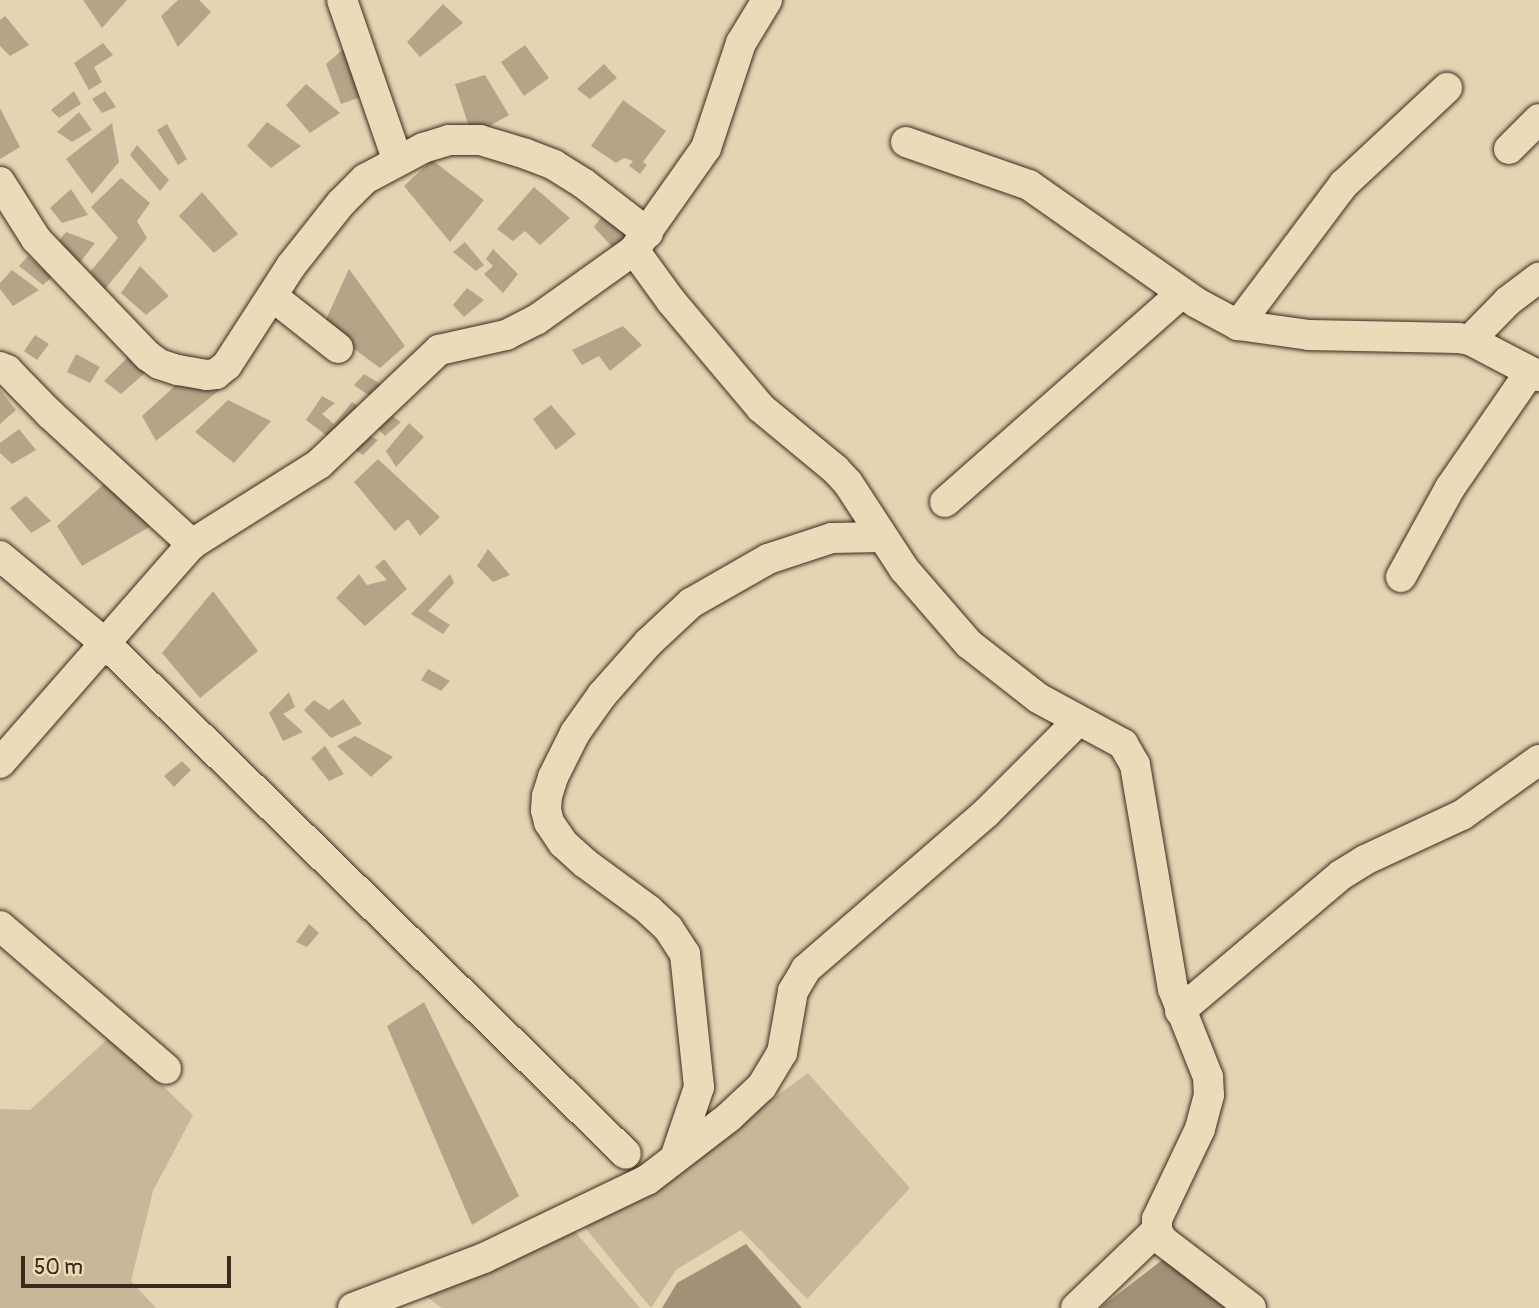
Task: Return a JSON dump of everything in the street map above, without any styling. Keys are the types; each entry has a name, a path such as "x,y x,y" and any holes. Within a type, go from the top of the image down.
{"street":[{"path":"342,0 397,159"},
{"path":"0,763 192,544 319,464 439,350 506,335 536,320 641,242 706,148 741,43 767,0"},
{"path":"1238,325 1344,184 1447,89"},
{"path":"1509,149 1539,119"},
{"path":"0,182 36,239 159,363 178,370 216,374 227,365 272,296 334,211 365,178 397,159 449,140 500,144 554,165 641,242 671,301 761,408 835,469 848,483 880,537 911,578 969,644 1038,698 1123,744 1135,765 1173,989 1208,1077 1209,1095 1200,1129 1157,1219 1157,1230 1162,1240 1251,1308"},
{"path":"906,142 1029,186 1182,293 1238,325 1309,335 1470,340 1535,374 1450,488 1402,577"},
{"path":"1470,340 1508,300 1539,278"},
{"path":"946,502 1182,293"},
{"path":"272,296 338,348"},
{"path":"0,367 7,370 50,414 192,544"},
{"path":"675,1159 699,1087 685,954 668,928 649,910 585,863 563,843 549,822 547,810 547,796 553,776 575,733 602,695 648,643 691,603 768,559 832,538 880,537"},
{"path":"0,556 106,643 625,1154"},
{"path":"353,1308 484,1258 647,1180 729,1117 762,1086 782,1053 790,1022 793,991 806,969 986,813 1078,721"},
{"path":"1180,1011 1341,875 1365,860 1462,815 1539,760"},
{"path":"0,926 166,1069"},
{"path":"1076,1308 1157,1230"}],"shaded area":[{"path":"111,1036 193,1115 153,1191 131,1281 156,1308 0,1308 0,1109 30,1110"},
{"path":"808,1073 910,1188 807,1299 741,1230 676,1270 651,1308 581,1223 710,1145"},
{"path":"572,1228 640,1308 442,1308 423,1294"},
{"path":"746,1244 802,1308 662,1308 677,1283"},
{"path":"1166,1257 1238,1308 1100,1308"}],"building":[{"path":"83,0 127,0 102,28"},
{"path":"178,0 199,0 211,12 178,47 161,16"},
{"path":"443,4 463,23 420,57 407,42"},
{"path":"5,16 29,45 10,56 0,46 0,20"},
{"path":"103,43 113,55 94,67 102,82 89,90 74,63"},
{"path":"525,45 549,78 524,96 501,62"},
{"path":"347,46 364,96 341,104 326,64"},
{"path":"604,64 617,78 590,99 577,89"},
{"path":"485,75 509,115 472,136 455,84"},
{"path":"306,84 340,113 310,133 286,105"},
{"path":"74,91 81,104 59,118 51,110"},
{"path":"105,91 116,107 102,113 92,99"},
{"path":"623,100 666,131 643,162 647,165 640,174 629,166 633,161 624,158 616,163 591,146"},
{"path":"0,108 20,147 0,159"},
{"path":"79,112 92,130 72,142 57,132"},
{"path":"267,122 301,146 271,168 247,146"},
{"path":"112,123 119,162 92,194 66,159"},
{"path":"167,124 187,159 178,165 157,130"},
{"path":"137,145 169,180 160,191 130,155"},
{"path":"432,160 484,200 450,242 404,186"},
{"path":"121,178 150,203 137,221 147,238 105,289 90,272 118,238 91,207"},
{"path":"534,187 570,218 540,245 525,231 513,241 497,229"},
{"path":"71,189 88,215 62,223 50,208"},
{"path":"202,192 238,234 214,253 179,216"},
{"path":"606,211 630,235 613,248 594,227"},
{"path":"66,232 95,243 75,269 50,251"},
{"path":"465,242 484,265 476,271 453,252"},
{"path":"493,249 518,274 503,293 484,274 493,266 486,259"},
{"path":"28,256 52,277 43,285 19,266"},
{"path":"140,266 169,296 146,315 121,293"},
{"path":"349,269 405,346 380,368 323,326"},
{"path":"12,270 39,290 13,306 0,289 0,283"},
{"path":"467,288 484,300 464,317 453,305"},
{"path":"623,326 642,345 610,371 599,356 582,365 572,350"},
{"path":"35,335 49,344 37,360 24,351"},
{"path":"76,354 100,367 90,383 67,372"},
{"path":"130,355 146,372 121,394 104,381"},
{"path":"188,374 221,389 156,441 142,416"},
{"path":"364,374 392,391 379,403 354,385"},
{"path":"0,390 16,410 0,424"},
{"path":"322,396 335,403 322,414 334,424 352,402 369,414 338,444 306,420"},
{"path":"228,400 271,421 234,463 195,432"},
{"path":"551,405 576,434 556,450 533,419"},
{"path":"388,413 401,422 385,436 376,427"},
{"path":"409,423 424,437 396,467 386,451"},
{"path":"19,429 36,450 12,464 0,453 0,443"},
{"path":"370,436 378,440 363,455 355,450"},
{"path":"378,459 440,517 420,536 408,519 395,531 354,482"},
{"path":"104,484 151,526 82,566 57,526"},
{"path":"26,496 51,521 31,533 10,508"},
{"path":"488,549 510,575 493,582 477,566"},
{"path":"384,559 407,589 365,626 336,598 359,574 367,585 387,580 375,567"},
{"path":"450,574 454,583 428,611 450,625 443,634 411,614"},
{"path":"213,591 258,651 200,698 162,653"},
{"path":"428,669 450,681 441,691 421,680"},
{"path":"289,692 295,707 283,714 303,732 283,741 269,713"},
{"path":"343,699 362,724 331,738 304,710 314,700 329,710"},
{"path":"355,736 393,757 371,777 337,746"},
{"path":"325,746 344,774 329,781 311,758"},
{"path":"182,761 191,770 174,787 164,776"},
{"path":"309,924 319,933 307,947 296,942"},
{"path":"424,1002 519,1196 472,1225 387,1026"}]}
